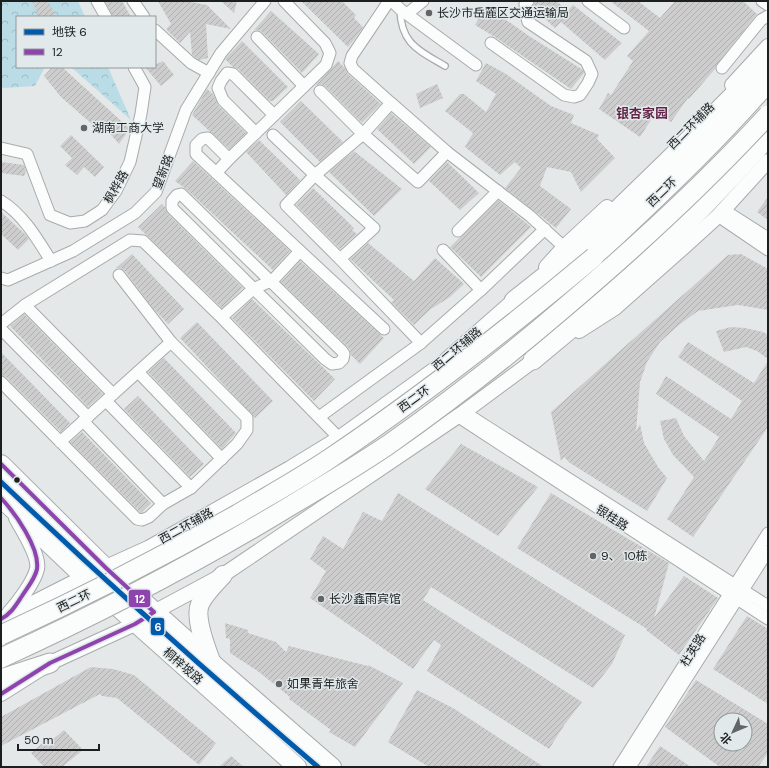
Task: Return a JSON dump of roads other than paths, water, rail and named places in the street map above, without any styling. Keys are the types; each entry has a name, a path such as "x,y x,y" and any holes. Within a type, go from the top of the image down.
{"highway":[{"path":"514,301 565,253 668,161 747,82 768,64"},
{"name":"西二环","path":"2,624 75,601 187,543 327,460 389,417 498,336 594,258 734,120 768,82"},
{"name":"西二环","path":"1,658 111,606 190,564 337,478 388,444 515,349 606,273 699,187 768,115"},
{"path":"533,360 661,249 702,209 768,137"},
{"path":"1,680 50,664"}],"main road":[{"name":"桐梓坡路","path":"1,464 106,568 154,612 332,767"},
{"name":"桐梓坡路","path":"5,502 135,624 297,767"},
{"path":"212,662 200,627 199,606 223,574"}],"street":[{"path":"97,1 105,16"},
{"path":"133,1 143,16"},
{"name":"望新路","path":"1,278 8,280 73,251 135,213 156,192 186,110 221,53 265,1"},
{"path":"216,174 229,159 326,65 330,53 326,43 284,1"},
{"path":"476,65 390,1 352,56 350,63 353,69 447,152 545,229 565,253"},
{"path":"404,12 423,1"},
{"path":"491,43 564,95 574,97 580,95 592,74 586,61 528,22 525,4 528,1"},
{"path":"588,1 624,28"},
{"path":"762,1 768,5"},
{"path":"722,68 761,20 768,16"},
{"path":"156,31 191,63 209,73"},
{"path":"257,37 304,86"},
{"name":"西二环辅路","path":"565,253 702,116 768,46"},
{"name":"枫桦路","path":"1,148 27,154 50,215 70,223 85,221 102,210 116,191 130,162 141,114 145,87 135,68"},
{"path":"256,133 223,100 218,88 227,73 233,74 274,116"},
{"path":"320,92 363,134 418,182 447,152"},
{"path":"391,103 363,134 315,175 286,205 340,258 421,343"},
{"path":"273,135 374,228 340,258"},
{"path":"229,159 208,138 202,139 196,145 196,154 216,174 384,329"},
{"path":"1,694 50,664 135,624 223,574 461,414 533,360 615,308 721,213 768,161"},
{"path":"458,231 498,191"},
{"path":"181,194 342,351 344,354 343,359 339,363 332,364 325,359 253,289 172,208 172,201 177,195 181,194"},
{"path":"1,201 8,205 34,233 51,261"},
{"path":"721,213 768,238"},
{"path":"721,213 768,250"},
{"path":"319,417 421,343 481,290 545,229"},
{"path":"1,324 24,305 130,240 143,241 222,317 339,438"},
{"path":"443,250 481,290"},
{"path":"222,317 253,289 271,281 300,251"},
{"path":"1,382 137,518 142,520 149,517 163,504 191,488 237,444 247,430 248,418 171,342 119,276"},
{"name":"西二环辅路","path":"2,624 84,577 148,548 290,468 339,438 438,366 514,301"},
{"path":"24,305 191,488"},
{"path":"1,329 86,419 163,504"},
{"path":"60,442 171,342"},
{"path":"138,372 222,459"},
{"name":"银桂路","path":"461,414 736,592 768,619"},
{"path":"2,624 20,599 38,568 33,548 5,502"},
{"name":"杜英路","path":"630,767 736,592 768,533"},
{"name":"杜英路","path":"619,767 736,592 768,552"},
{"name":"银桂路","path":"736,592 768,606"}],"lane":[{"path":"404,12 400,19 403,32 415,48 444,66"}],"metro line":[{"name":"6","path":"1,482 158,627 318,767"}],"place":[{"name":"长沙市岳麓区交通运输局","path":"429,13"},
{"name":"湖南工商大学","path":"84,128"},
{"name":"9、 10栋","path":"593,556"},
{"name":"长沙鑫雨宾馆","path":"321,599"},
{"name":"如果青年旅舍","path":"279,684"}],"district":[{"name":"银杏家园","path":"642,113"}]}
